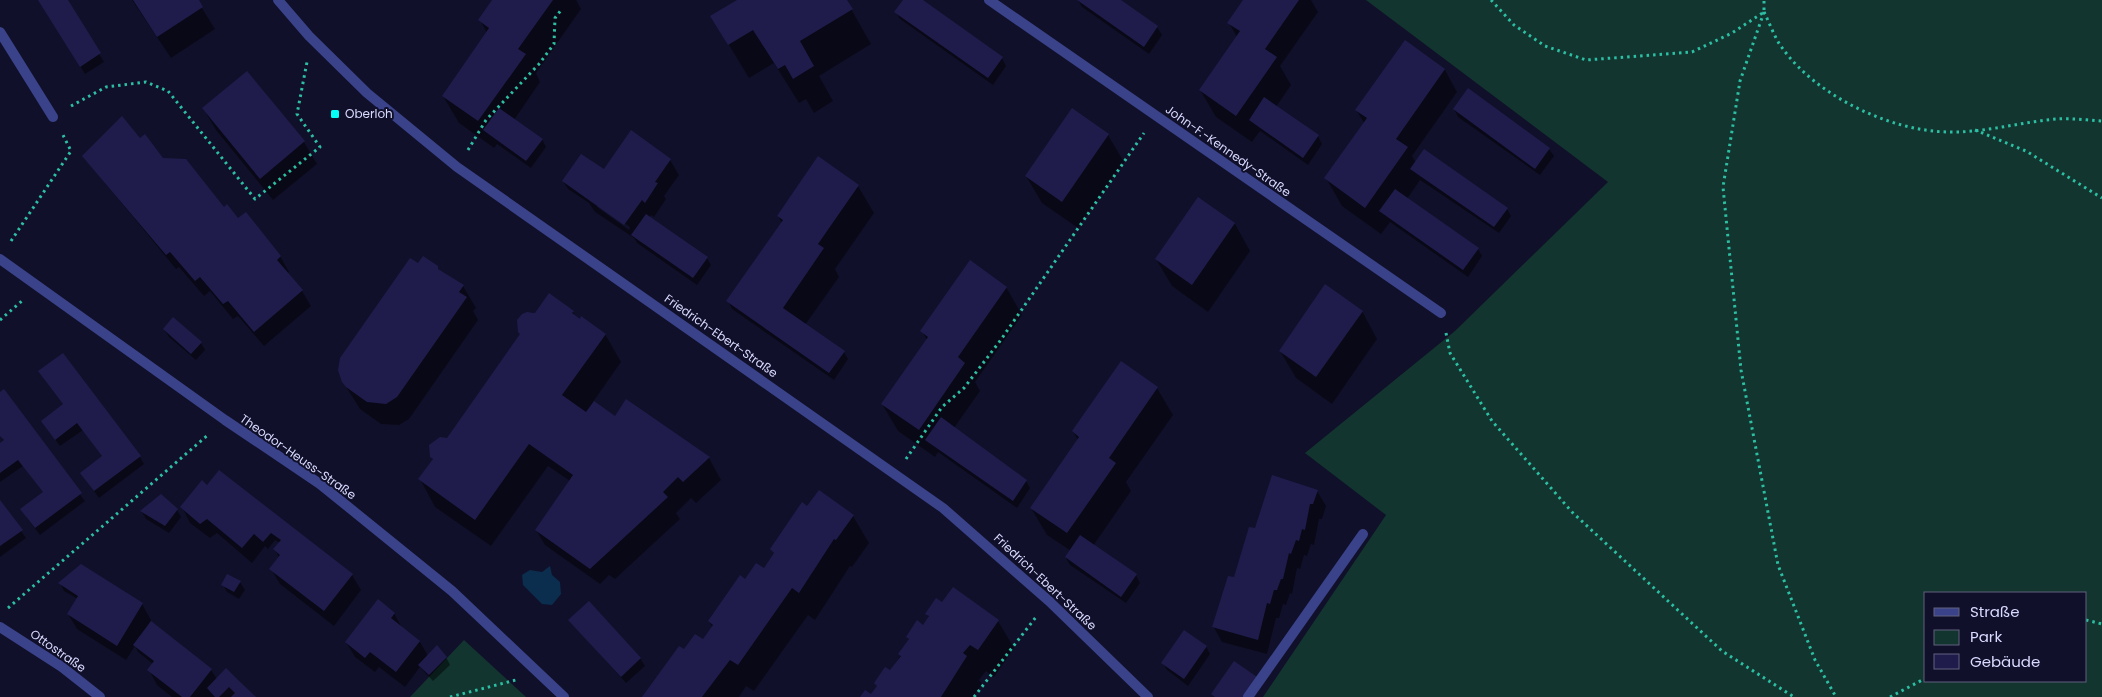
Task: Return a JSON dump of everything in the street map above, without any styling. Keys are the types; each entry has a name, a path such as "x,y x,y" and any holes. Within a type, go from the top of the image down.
{"street":[{"name":"Friedrich-Ebert-Straße","path":"278,0 309,36 367,93 457,167 896,473 943,508 1049,601 1148,697"},
{"name":"John-F.-Kennedy-Straße","path":"989,0 1003,4 1156,116 1441,313"},
{"path":"0,32 53,117"},
{"name":"Theodor-Heuss-Straße","path":"0,259 225,420 320,484 452,591 564,697"},
{"path":"1248,697 1364,534"},
{"name":"Ottostraße","path":"0,627 62,667 100,697"}],"path":[{"path":"1491,0 1514,25 1545,46 1586,60 1692,52 1732,33 1764,12"},
{"path":"1764,0 1764,12 1740,82 1723,187 1741,370 1778,565 1815,660 1836,697"},
{"path":"474,139 486,120 539,64 554,44 555,18 561,10"},
{"path":"1764,12 1783,49 1809,77 1836,97 1877,117 1914,127 1947,132 2058,119 2102,121"},
{"path":"6,249 71,152 53,117 106,87 146,82 168,91 255,199 320,147 297,114 305,82 309,36"},
{"path":"896,473 942,408 964,388 1000,341 1156,116"},
{"path":"1974,130 2026,150 2102,198"},
{"path":"0,320 38,287"},
{"path":"1441,313 1450,353 1492,421 1572,512 1722,651 1794,697"},
{"path":"8,608 225,420"},
{"path":"974,697 1049,601"},
{"path":"2087,620 2102,624"},
{"path":"450,697 541,674"},
{"path":"1890,697 1924,679"}],"green space":[{"path":"1366,0 2102,0 2102,697 1263,697 1386,515 1305,453 1455,331 1608,182"},
{"path":"464,640 526,697 410,697"}],"water":[{"path":"550,566 552,575 560,582 561,594 552,605 542,604 523,585 522,575 530,570 542,572"}],"building":[{"path":"38,0 68,0 101,53 80,67"},
{"path":"133,0 199,0 203,7 157,37"},
{"path":"492,0 553,0 518,49 526,54 478,121 442,96 489,28 478,20"},
{"path":"737,0 847,0 853,9 800,41 814,66 793,79 785,65 778,69 753,30 728,45 710,16"},
{"path":"903,0 923,0 1003,57 988,78 894,12"},
{"path":"1077,0 1121,0 1158,26 1144,47"},
{"path":"1243,0 1299,0 1265,49 1277,57 1236,116 1199,90 1240,31 1227,23"},
{"path":"1405,40 1445,69 1396,139 1408,147 1365,208 1324,178 1367,118 1355,110"},
{"path":"247,71 305,141 260,179 202,108"},
{"path":"1468,88 1550,148 1535,169 1453,109"},
{"path":"1264,97 1319,135 1303,158 1249,120"},
{"path":"499,108 543,139 526,161 483,130"},
{"path":"1072,108 1109,134 1062,202 1025,176"},
{"path":"122,116 140,138 145,134 163,158 186,159 224,207 227,204 238,218 246,212 281,256 277,260 303,290 254,332 228,301 223,304 200,277 195,281 170,252 166,255 82,156"},
{"path":"631,130 671,159 655,182 658,183 645,203 642,200 624,225 562,181 581,154 604,169"},
{"path":"1424,149 1508,208 1494,227 1410,169"},
{"path":"818,156 859,185 818,244 824,248 783,308 845,351 829,373 726,301 783,220 777,216"},
{"path":"1395,189 1479,248 1463,270 1379,211"},
{"path":"1198,197 1235,223 1192,285 1155,259"},
{"path":"646,214 708,257 693,278 631,235"},
{"path":"423,256 438,266 438,269 464,285 459,292 467,297 397,397 386,404 367,402 342,382 338,370 340,358 410,258 418,263"},
{"path":"970,260 1007,287 958,357 965,363 919,430 881,404 928,337 920,331"},
{"path":"1325,284 1363,311 1316,377 1279,351"},
{"path":"549,293 574,311 572,313 580,319 581,316 606,334 562,395 586,412 594,401 615,416 626,399 710,457 683,482 678,477 663,492 668,497 590,569 535,530 573,475 529,444 475,520 418,479 433,459 430,457 429,445 440,437 447,438 520,334 518,332 517,320 522,314 527,312 535,313"},
{"path":"173,317 202,342 191,354 163,329"},
{"path":"63,353 141,456 94,491 80,473 102,456 77,423 55,440 41,421 63,404 38,371"},
{"path":"1121,361 1158,387 1109,458 1116,463 1067,533 1030,508 1079,437 1072,431"},
{"path":"4,389 82,493 35,528 20,509 43,492 18,460 0,473 0,443 4,440 0,436 0,392"},
{"path":"941,417 1027,480 1013,501 925,440"},
{"path":"219,470 353,574 324,611 269,569 280,555 273,549 281,540 271,533 263,542 254,534 242,548 207,519 200,524 180,507 202,480 207,485"},
{"path":"1272,475 1318,490 1313,504 1310,504 1305,530 1302,529 1299,541 1296,540 1291,554 1289,553 1283,579 1281,579 1277,590 1274,590 1270,604 1267,603 1258,640 1212,627 1228,576 1234,577 1249,527 1255,528"},
{"path":"819,490 854,515 836,540 834,539 799,593 792,588 738,665 730,660 702,697 642,697 679,646 684,649 695,634 703,639 713,625 708,621 740,575 745,579 756,563 764,568 774,553 770,549 802,502 807,506"},
{"path":"161,494 178,509 165,526 140,511"},
{"path":"0,500 23,530 0,546"},
{"path":"1080,535 1137,574 1121,597 1065,557"},
{"path":"81,564 143,603 117,646 67,614 78,596 58,583"},
{"path":"227,574 241,581 234,592 221,585"},
{"path":"953,587 999,620 978,650 970,645 963,653 967,656 941,697 860,697 865,690 871,694 877,686 874,683 885,667 890,670 901,656 898,654 909,639 906,637 917,620 923,625 929,616 925,614 936,598 942,602"},
{"path":"378,599 395,613 391,618 420,641 396,672 370,652 365,658 345,642"},
{"path":"589,601 641,658 621,677 568,620"},
{"path":"151,621 212,669 190,697 182,697 147,670 154,661 133,645"},
{"path":"1184,630 1207,646 1184,679 1161,663"},
{"path":"437,645 447,657 429,675 418,665"},
{"path":"1234,661 1257,677 1243,697 1215,697 1211,694"},
{"path":"226,668 256,697 231,697 235,693 229,687 219,697 215,697 207,688"}],"place":[{"name":"Oberloh","path":"335,114"}]}
